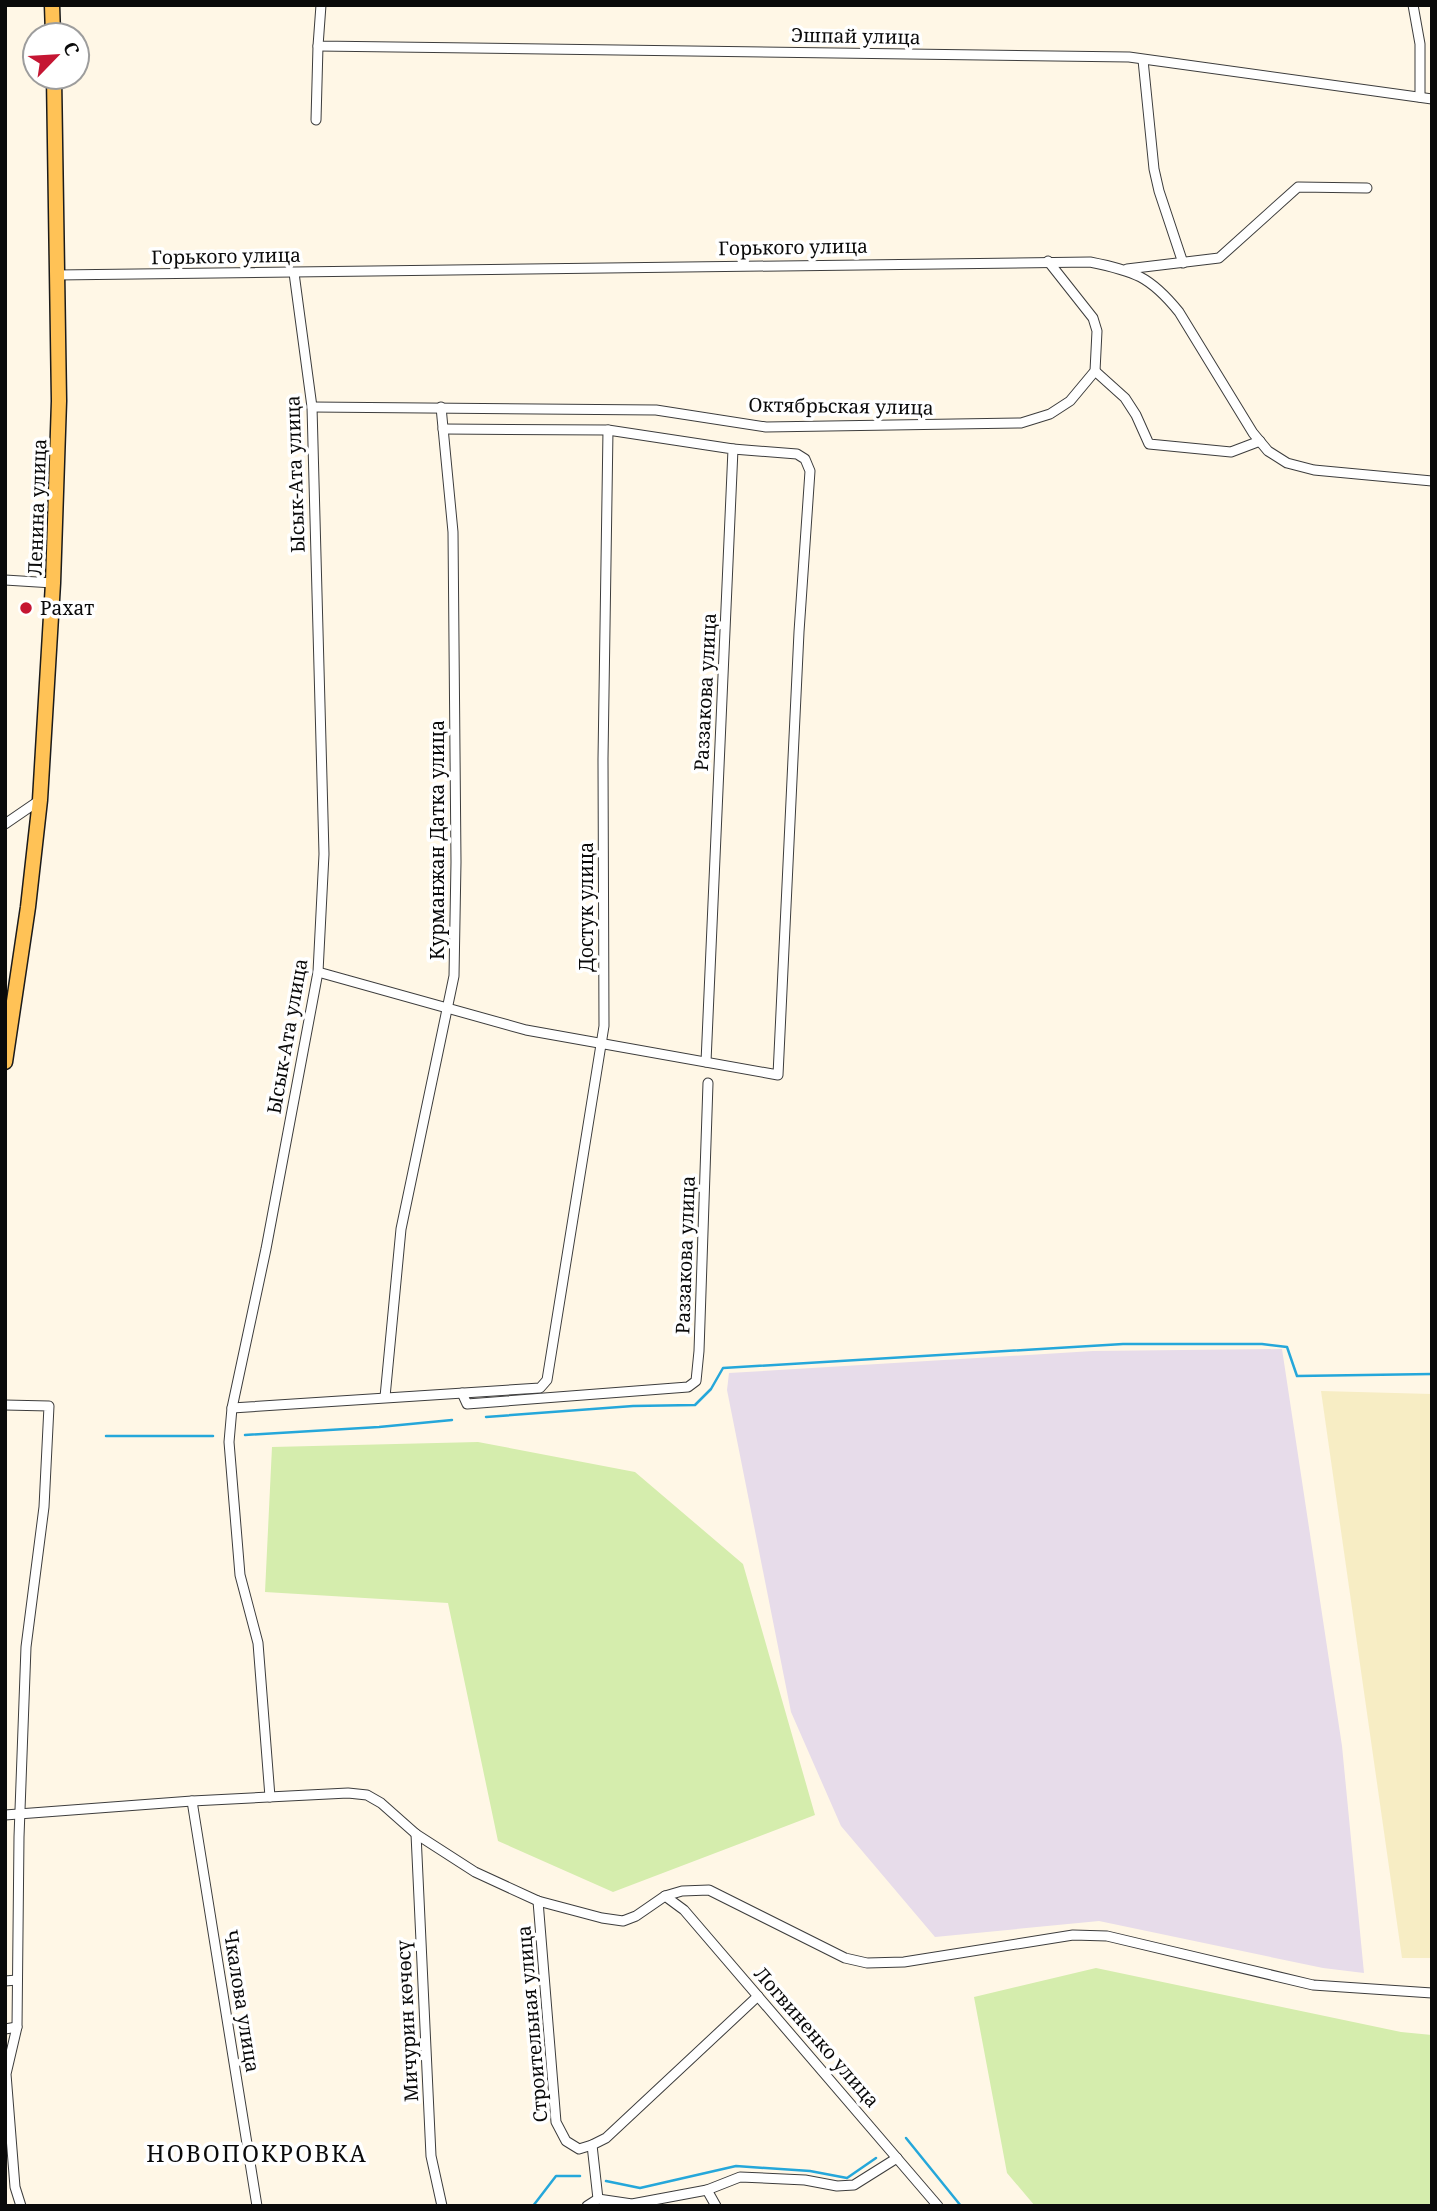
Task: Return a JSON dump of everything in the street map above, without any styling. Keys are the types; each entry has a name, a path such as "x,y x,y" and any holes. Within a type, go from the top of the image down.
{"main road":[{"name":"Ленина улица","path":"5,1062 28,907 40,800 54,583 59,401 54,91"}],"street":[{"path":"316,120 321,5"},
{"path":"1413,5 1420,44 1420,97"},
{"name":"Эшпай улица","path":"318,46 1129,57 1432,99"},
{"path":"1143,60 1154,169 1183,263"},
{"path":"1127,269 1219,258 1298,187 1367,188"},
{"path":"1048,261 1093,318 1097,331 1095,371 1125,398 1149,444 1231,452 1260,442"},
{"name":"Горького улица","path":"57,275 1090,262 1127,269 1165,294 1179,312 1232,401 1268,451 1287,463 1314,470 1432,481"},
{"name":"Ысык-Ата улица","path":"270,1797 258,1643 240,1576 229,1442 232,1408 266,1249 318,972 324,854 312,407 294,273"},
{"name":"Октябрьская улица","path":"441,407 656,410 766,427 1021,423 1050,414 1070,401 1095,371"},
{"path":"312,407 441,407"},
{"name":"Курманжан Датка улица","path":"385,1397 401,1229 454,976 456,848 453,532 441,407"},
{"path":"318,972 526,1030 778,1075 799,632 810,471 805,459 797,454 733,449 608,430 443,429"},
{"name":"Достук улица","path":"462,1393 540,1388 547,1380 603,1044 603,717 608,430"},
{"name":"Раззакова улица","path":"706,1062 733,449"},
{"path":"5,580 54,583"},
{"path":"5,824 40,800"},
{"name":"Раззакова улица","path":"462,1393 467,1405 693,1385 696,1381 699,1351 708,1083"},
{"path":"232,1408 462,1393"},
{"path":"5,1405 50,1406 44,1507 26,1647 19,1815 17,2027 6,2074 15,2187 21,2206"},
{"path":"5,1815 192,1801 348,1793 368,1795 416,1834 475,1872 538,1901 602,1919 623,1921 636,1916 666,1896 682,1891 709,1890 845,1958 867,1963 904,1962 1073,1935 1107,1936 1313,1985 1432,1993"},
{"name":"Чкалова улица","path":"192,1801 257,2206"},
{"name":"Мичурин көчөсү","path":"416,1834 431,2156 442,2206"},
{"name":"Логвиненко улица","path":"666,1896 684,1910 938,2206"},
{"name":"Строительная улица","path":"538,1901 556,2122 566,2141 579,2149 592,2145"},
{"path":"5,1981 17,1980"},
{"path":"598,2199 592,2145 606,2138 758,1996"},
{"path":"5,2029 17,2027"},
{"path":"587,2206 598,2199 632,2204 707,2190 740,2177 805,2180 837,2186 854,2185 897,2158"},
{"path":"707,2190 716,2206"}],"shaded area":[{"path":"1282,1349 1342,1746 1364,1973 1323,1968 1099,1921 935,1937 841,1826 791,1712 727,1390 729,1373 1093,1351"},
{"path":"1321,1391 1432,1394 1432,1958 1402,1958"}],"green space":[{"path":"478,1442 635,1472 743,1564 815,1815 613,1892 498,1841 448,1603 265,1592 272,1447"},
{"path":"1096,1968 1401,2032 1432,2035 1432,2206 1035,2206 1007,2173 974,1997"}],"waterway":[{"path":"486,1417 633,1406 695,1405 711,1389 723,1368 1123,1344 1262,1344 1287,1347 1297,1376 1432,1374"},
{"path":"245,1435 452,1420"},
{"path":"106,1436 213,1436"},
{"path":"906,2138 961,2206"},
{"path":"606,2181 640,2188 736,2166 810,2171 847,2178 876,2158"},
{"path":"533,2206 556,2176 580,2176"}],"place":[{"name":"Рахат","path":"26,608"}],"district":[{"name":"НОВОПОКРОВКА","path":"257,2153"}]}
